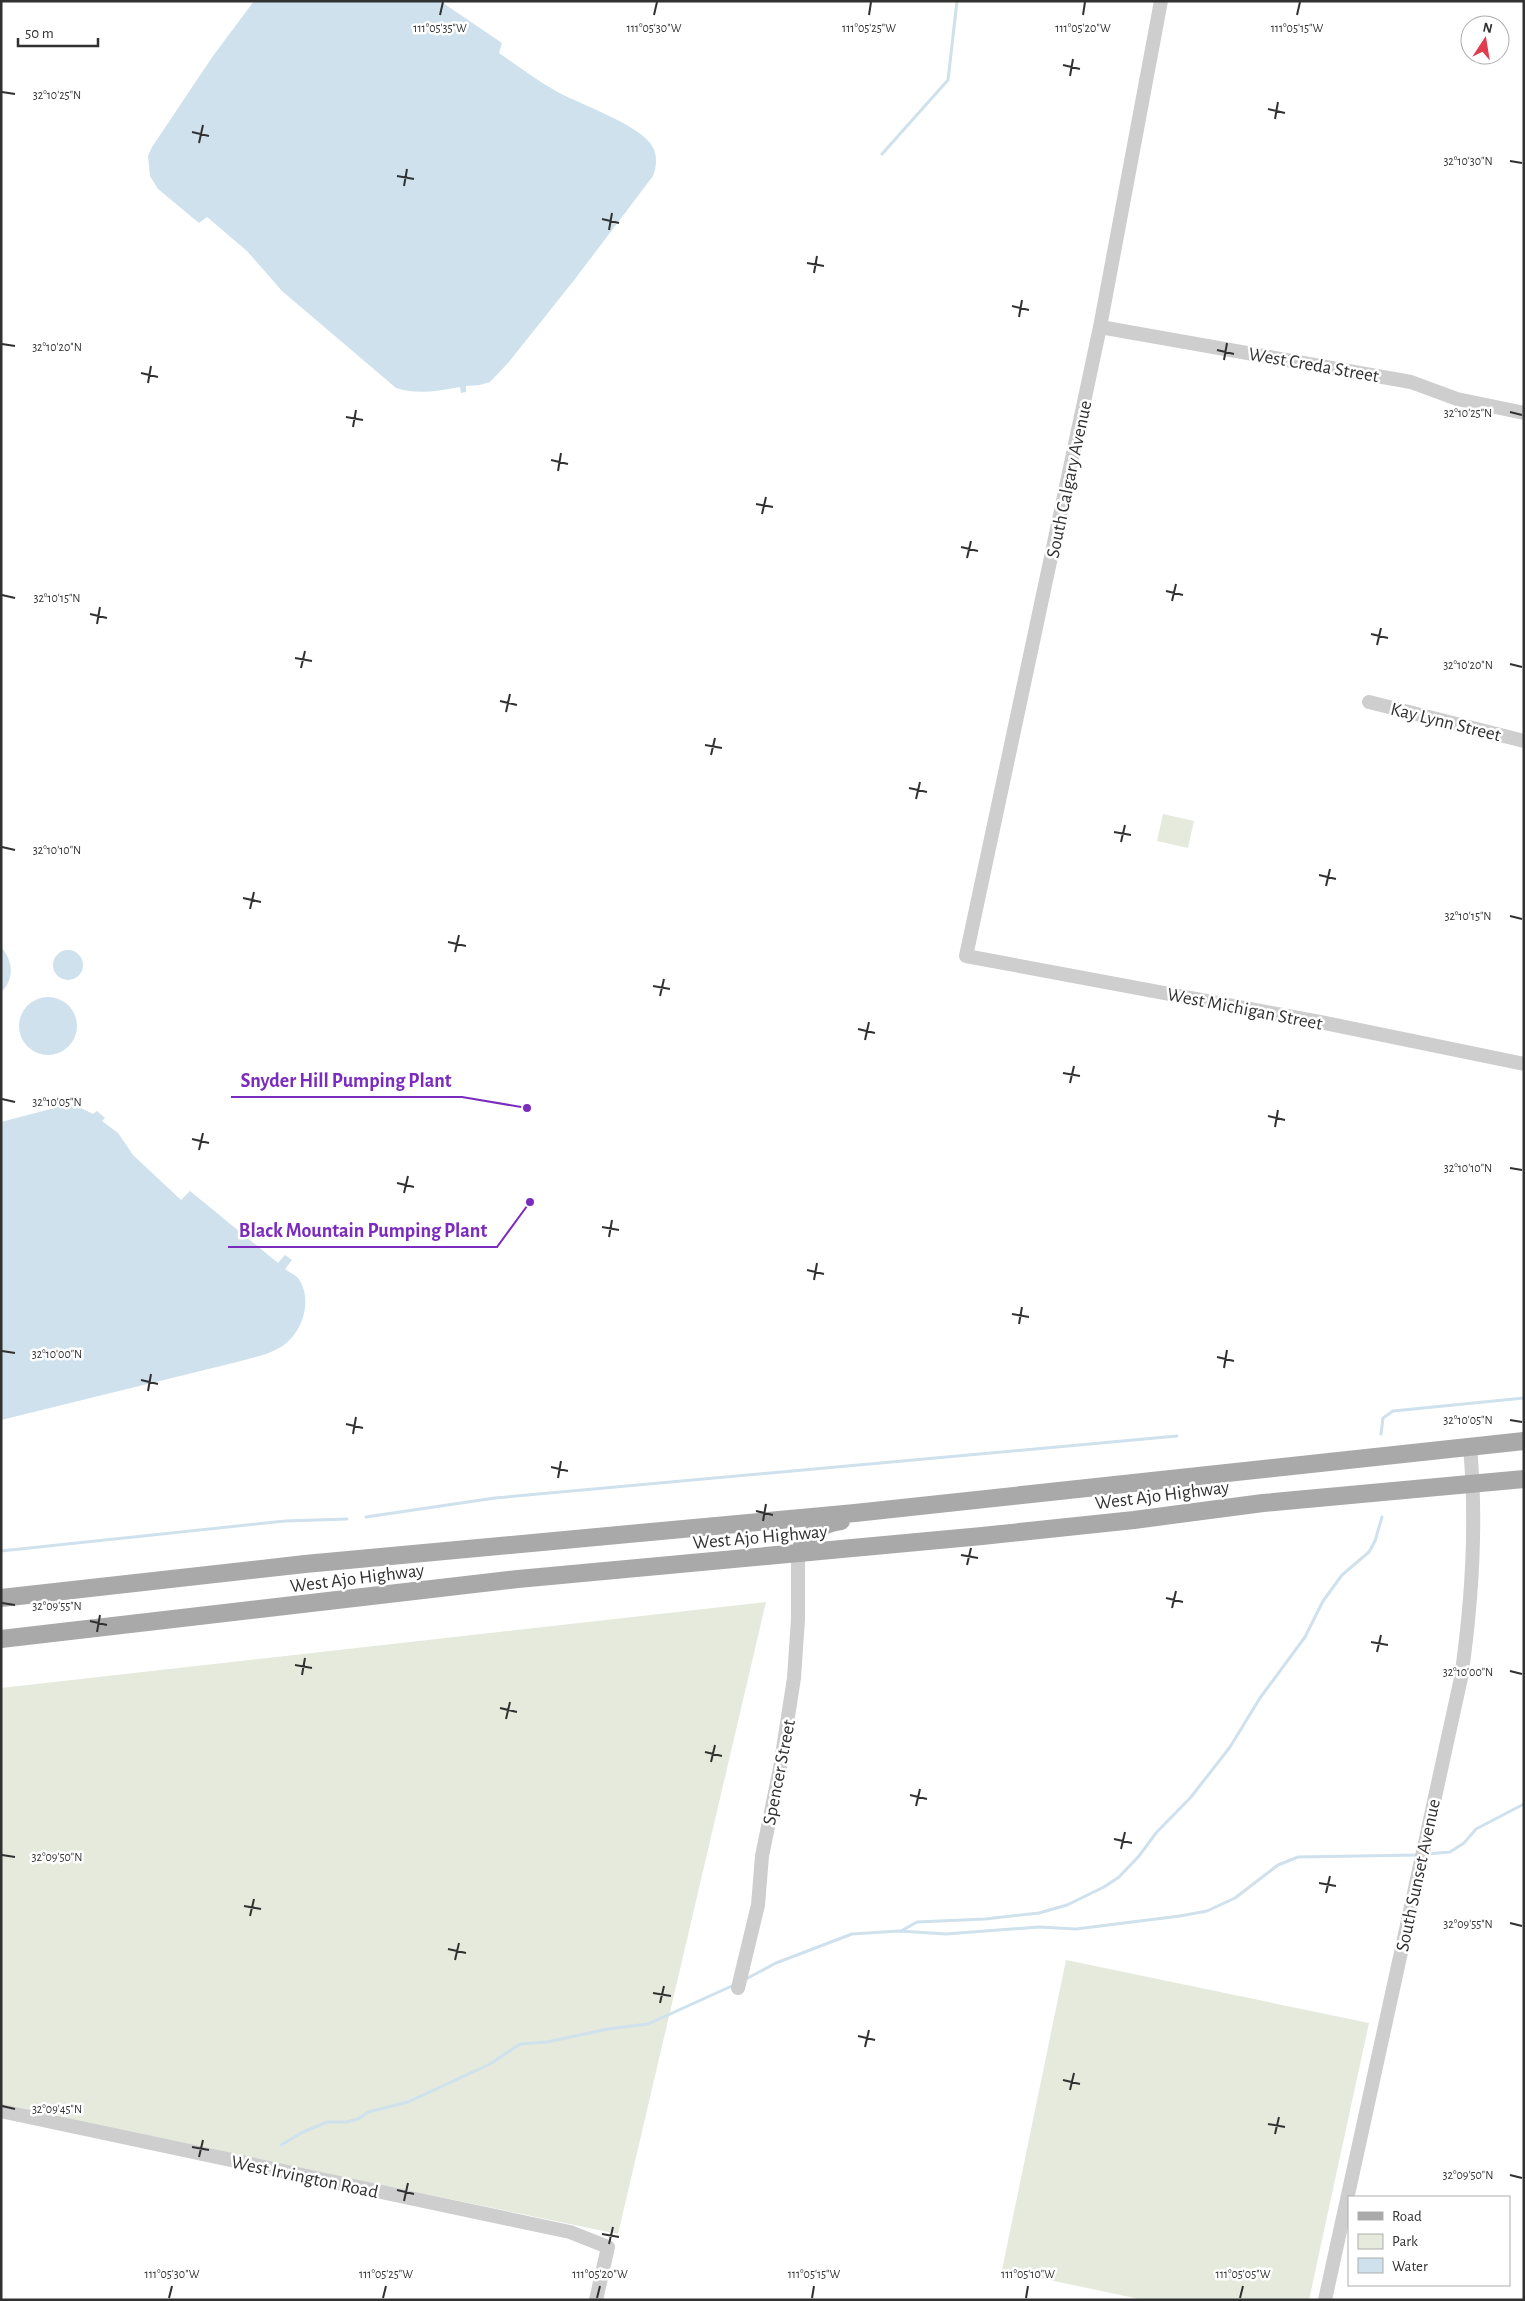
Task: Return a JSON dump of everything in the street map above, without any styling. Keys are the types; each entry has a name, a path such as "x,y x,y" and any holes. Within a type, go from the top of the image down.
{"main road":[{"name":"West Ajo Highway","path":"1,1598 304,1564 915,1506 1524,1441"},
{"name":"West Ajo Highway","path":"1,1639 518,1579 1134,1520 1263,1503 1524,1479"},
{"path":"798,1553 814,1530 832,1522 901,1515 915,1506"}],"street":[{"name":"South Calgary Avenue","path":"966,956 1100,326 1161,1"},
{"name":"West Creda Street","path":"1100,326 1411,382 1457,399 1524,413"},
{"name":"Kay Lynn Street","path":"1369,702 1524,741"},
{"name":"West Michigan Street","path":"966,956 1325,1023 1524,1064"},
{"name":"South Sunset Avenue","path":"1325,2300 1461,1678 1467,1629 1475,1501 1470,1447"},
{"name":"Spencer Street","path":"738,1988 758,1905 762,1856 780,1768 794,1678 798,1619 798,1553"},
{"name":"West Irvington Road","path":"1,2111 570,2232 608,2247 596,2300"}],"green space":[{"path":"1163,814 1194,821 1188,848 1157,841"},
{"path":"766,1602 618,2234 1,2106 1,1688"},
{"path":"1066,1960 1369,2023 1309,2300 1144,2300 1002,2270"}],"water":[{"path":"254,1 440,1 502,43 499,53 527,73 556,91 632,128 642,135 653,147 656,159 653,176 575,279 508,363 490,382 466,386 466,392 461,393 460,387 420,392 396,388 282,291 247,251 207,217 199,223 158,189 150,176 148,156 152,147 213,56"},
{"path":"1,947 8,958 11,970 9,982 1,992"},
{"path":"68,950 79,954 83,965 79,976 68,980 57,976 53,965 57,954"},
{"path":"48,997 59,999 72,1010 77,1026 75,1037 64,1050 48,1055 37,1053 24,1042 19,1026 21,1015 32,1002"},
{"path":"66,1105 75,1105 93,1114 97,1111 105,1118 102,1121 118,1133 133,1155 181,1200 190,1191 278,1263 285,1255 292,1260 285,1269 298,1278 303,1287 305,1306 300,1325 288,1341 276,1350 254,1358 1,1420 1,1122"}],"waterway":[{"path":"882,154 948,80 957,1"},
{"path":"1381,1434 1383,1418 1393,1411 1524,1398"},
{"path":"366,1517 495,1498 1177,1436"},
{"path":"901,1931 917,1922 985,1919 1039,1913 1067,1905 1104,1887 1119,1877 1139,1856 1156,1833 1191,1797 1230,1747 1260,1698 1305,1637 1323,1601 1342,1575 1369,1552 1375,1541 1382,1517"},
{"path":"1,1551 285,1521 347,1519"},
{"path":"1427,1854 1450,1852 1464,1843 1476,1829 1524,1804"},
{"path":"744,1980 776,1963 852,1934 899,1931 946,1934 1039,1927 1076,1929 1180,1916 1207,1911 1235,1898 1278,1865 1298,1857 1418,1855"},
{"path":"281,2145 303,2132 327,2122 346,2122 358,2119 368,2112 408,2102 490,2064 520,2044 547,2042 608,2029 648,2024 734,1985"}],"place":[{"name":"Snyder Hill Pumping Plant","path":"527,1108"},
{"name":"Black Mountain Pumping Plant","path":"530,1202"}]}
